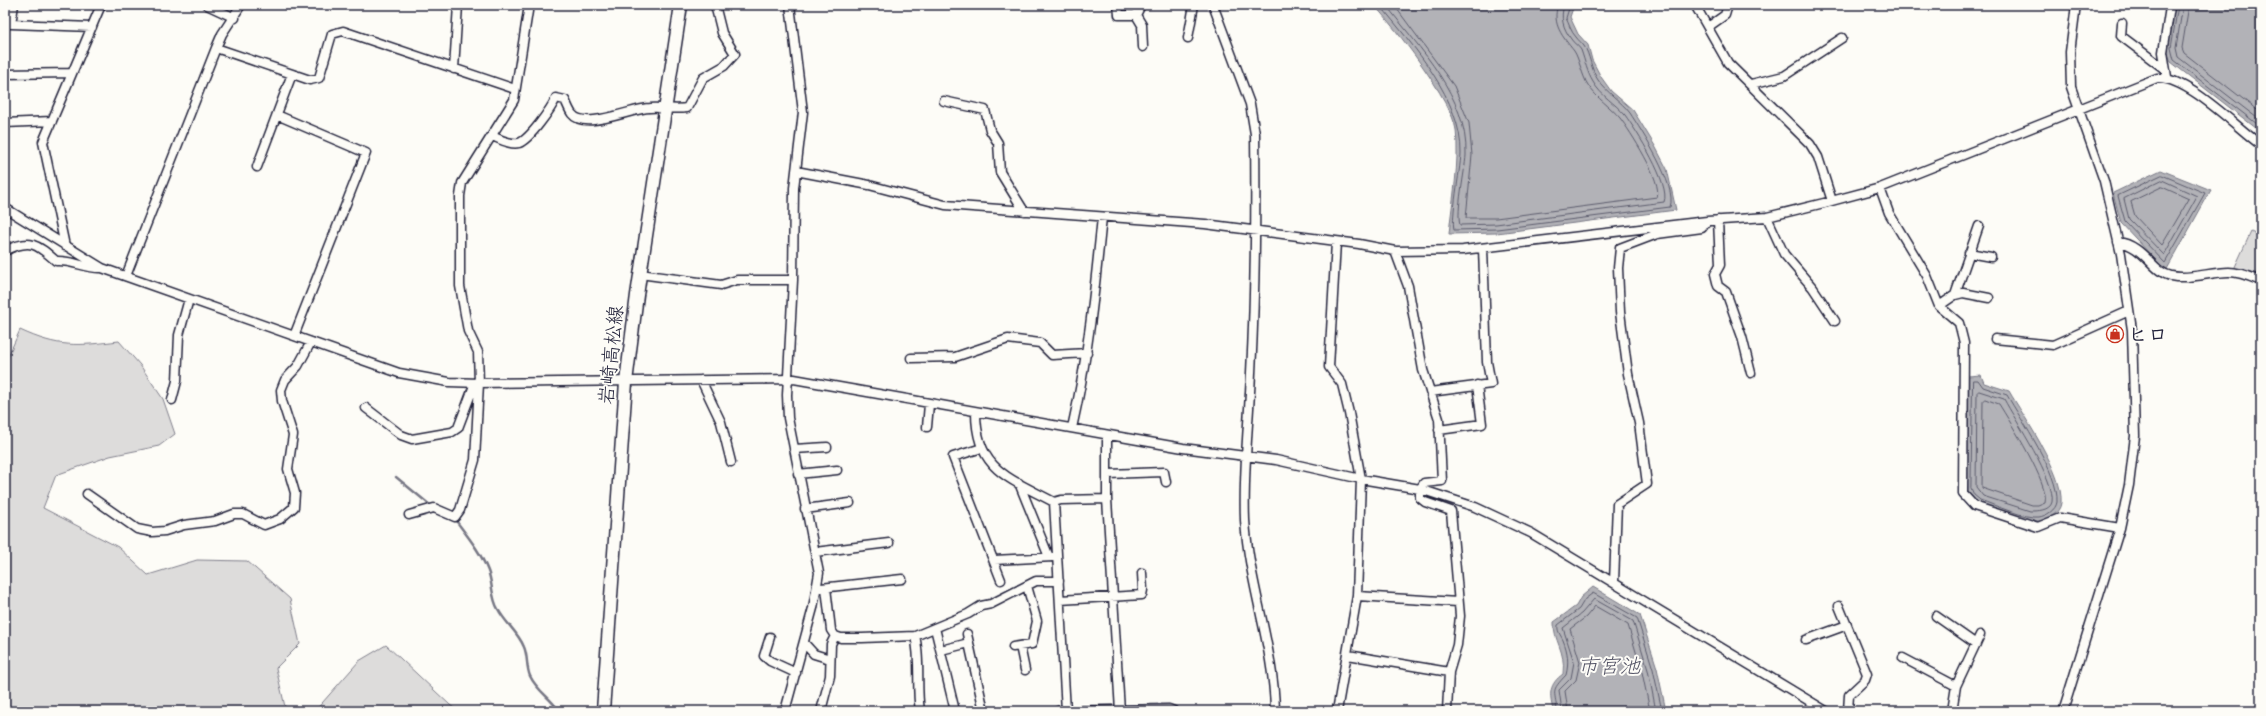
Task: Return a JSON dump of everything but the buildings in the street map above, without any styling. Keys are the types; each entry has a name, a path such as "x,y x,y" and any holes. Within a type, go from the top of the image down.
{"main road":[{"name":"岩崎高松線","path":"603,711 626,382 640,274 681,5"}],"street":[{"path":"14,5 8,24 92,26"},
{"path":"65,246 43,142 101,5"},
{"path":"207,5 235,18"},
{"path":"126,276 216,48 222,34 235,18 241,5"},
{"path":"454,69 458,5"},
{"path":"409,515 434,508 455,517 460,510 475,460 478,352 468,331 460,286 460,196 462,184 514,100 529,5"},
{"path":"492,136 511,143 520,143 534,130 556,98 565,100 572,114 581,119 599,119 649,108 687,108 703,78 724,66 735,54 722,34 715,5"},
{"path":"785,711 804,643 817,588 818,573 788,418 788,379 796,171 804,112 790,5"},
{"path":"1118,5 1119,15 1136,15"},
{"path":"1136,15 1141,5"},
{"path":"1188,38 1194,5"},
{"path":"1213,5 1250,104 1255,134 1251,371 1246,455 1245,519 1248,549 1273,678 1275,711"},
{"path":"1695,5 1728,63 1810,144 1818,157 1832,201"},
{"path":"1708,27 1725,15 1728,5"},
{"path":"2063,711 2120,528 2129,485 2136,436 2135,382 2129,311 2118,242 2104,181 2071,87 2070,52 2076,5"},
{"path":"2166,74 2163,52 2170,7"},
{"path":"1136,15 1142,25 1143,47"},
{"path":"2122,23 2121,36 2166,74 2187,86 2261,145"},
{"path":"216,48 310,80 319,78 332,34 343,31 515,89"},
{"path":"1750,84 1784,76 1842,38"},
{"path":"5,74 72,73"},
{"path":"257,167 292,74"},
{"path":"796,171 869,185 945,205 1254,230 1394,251 1434,252 1482,248 1707,221 1767,217 1880,188 2166,74"},
{"path":"944,101 985,110 990,130 998,143 1000,172 1024,211"},
{"path":"277,115 366,153 294,336"},
{"path":"5,123 52,121"},
{"path":"1880,188 1889,213 1927,276 1939,306 1959,323 1964,343 1963,494 1974,506 2038,527 2060,518 2120,528"},
{"path":"5,208 102,268 399,373 449,382 477,383 788,379 816,382 929,404 1183,448 1246,455 1361,479 1420,489 1475,507 1511,523 1614,582 1826,711"},
{"path":"1072,428 1093,319 1102,217"},
{"path":"1767,217 1784,254 1813,288 1835,321"},
{"path":"1718,220 1720,265 1715,274 1718,286 1726,292 1742,338 1751,373"},
{"path":"1614,582 1617,504 1647,484 1639,423 1628,374 1620,312 1618,268 1620,248 1657,234 1702,228 1707,221"},
{"path":"1955,295 1979,226"},
{"path":"1336,242 1329,367 1342,384 1350,413 1361,479 1357,596 1348,655 1337,711"},
{"path":"2118,242 2135,247 2170,276 2191,276 2230,272 2246,275 2261,281"},
{"path":"5,250 19,244 29,243 40,247 56,262 68,260 89,269 102,268"},
{"path":"1430,392 1491,384 1487,362 1482,248"},
{"path":"1394,251 1408,286 1423,370 1438,419 1442,481 1424,483 1420,489 1420,498 1425,502 1451,511 1460,616 1457,645 1448,672 1447,711"},
{"path":"1969,253 1991,257"},
{"path":"640,274 675,281 721,285 737,280 793,280"},
{"path":"1939,306 1955,295 1963,293 1989,298"},
{"path":"172,400 177,382 179,335 189,299"},
{"path":"1994,339 2053,345 2129,311"},
{"path":"911,358 955,357 1008,339 1040,343 1052,355 1087,353"},
{"path":"87,494 137,529 152,532 165,531 184,525 215,521 234,514 243,514 264,525 280,520 294,507 295,493 288,469 293,435 282,401 281,390 285,380 298,366 311,342"},
{"path":"701,380 721,422 732,462"},
{"path":"366,408 401,435 412,439 452,432 458,428 477,383"},
{"path":"1439,430 1482,424 1477,385"},
{"path":"927,427 929,404"},
{"path":"976,412 976,426 982,448 985,456 998,471 1019,484 1054,502 1061,500 1107,499"},
{"path":"1107,435 1107,499 1120,710"},
{"path":"794,449 827,447"},
{"path":"982,448 953,457 1001,580"},
{"path":"798,474 837,470"},
{"path":"1108,474 1164,472 1166,482"},
{"path":"1019,484 1049,557"},
{"path":"1054,502 1066,711"},
{"path":"805,509 850,503"},
{"path":"815,552 889,543"},
{"path":"994,560 1058,557"},
{"path":"1060,600 1142,595 1144,590 1142,573"},
{"path":"817,588 902,580"},
{"path":"834,636 841,638 862,638 915,636 1036,581 1059,581"},
{"path":"1025,670 1017,647 1032,644 1037,621 1027,586"},
{"path":"821,711 830,676 831,644 834,636 831,630 826,588"},
{"path":"1357,596 1458,602"},
{"path":"1839,606 1867,674 1865,680 1849,695 1848,711"},
{"path":"1936,616 1976,644"},
{"path":"1806,640 1847,626"},
{"path":"935,628 955,711"},
{"path":"967,634 984,711"},
{"path":"1952,711 1956,686 1980,635"},
{"path":"915,636 917,645 917,692 920,711"},
{"path":"770,637 764,656 770,661 796,673"},
{"path":"804,643 814,654 830,659"},
{"path":"941,650 969,643"},
{"path":"1348,655 1448,672"},
{"path":"1903,658 1956,686"},
{"path":"1058,711 1168,709 1174,711"}],"shaded area":[{"path":"2251,232 2261,237 2261,274 2234,269"},
{"path":"20,330 57,343 91,344 119,341 140,365 163,399 175,434 159,446 110,456 56,475 43,508 118,547 148,575 197,560 247,561 290,599 300,644 276,668 286,711 5,711 5,363"},
{"path":"386,645 458,711 315,711 359,661"}],"water":[{"path":"1374,5 1574,5 1570,17 1578,34 1588,45 1592,60 1601,77 1611,91 1633,110 1667,169 1676,210 1497,233 1449,234 1457,156 1456,130 1452,117 1445,101 1422,65 1396,30"},
{"path":"2174,5 2261,5 2261,132 2171,62 2166,49"},
{"path":"2161,170 2211,190 2166,271 2121,223 2113,193"},
{"path":"1981,375 1984,383 2009,391 2033,430 2050,462 2060,491 2061,503 2056,513 2046,519 2039,521 2018,517 1990,508 1978,503 1971,497 1966,489 1968,376"},
{"name":"市宮池","path":"1593,587 1640,615 1657,668 1666,711 1553,710 1551,690 1558,678 1563,674 1563,658 1555,635 1554,622 1576,606 1581,597"}],"waterway":[{"path":"396,477 430,505"},
{"path":"457,522 485,564 490,576 496,604 501,614 524,647 530,676 536,686 559,711"}],"place":[{"name":"ヒロ","path":"2115,334"}]}
